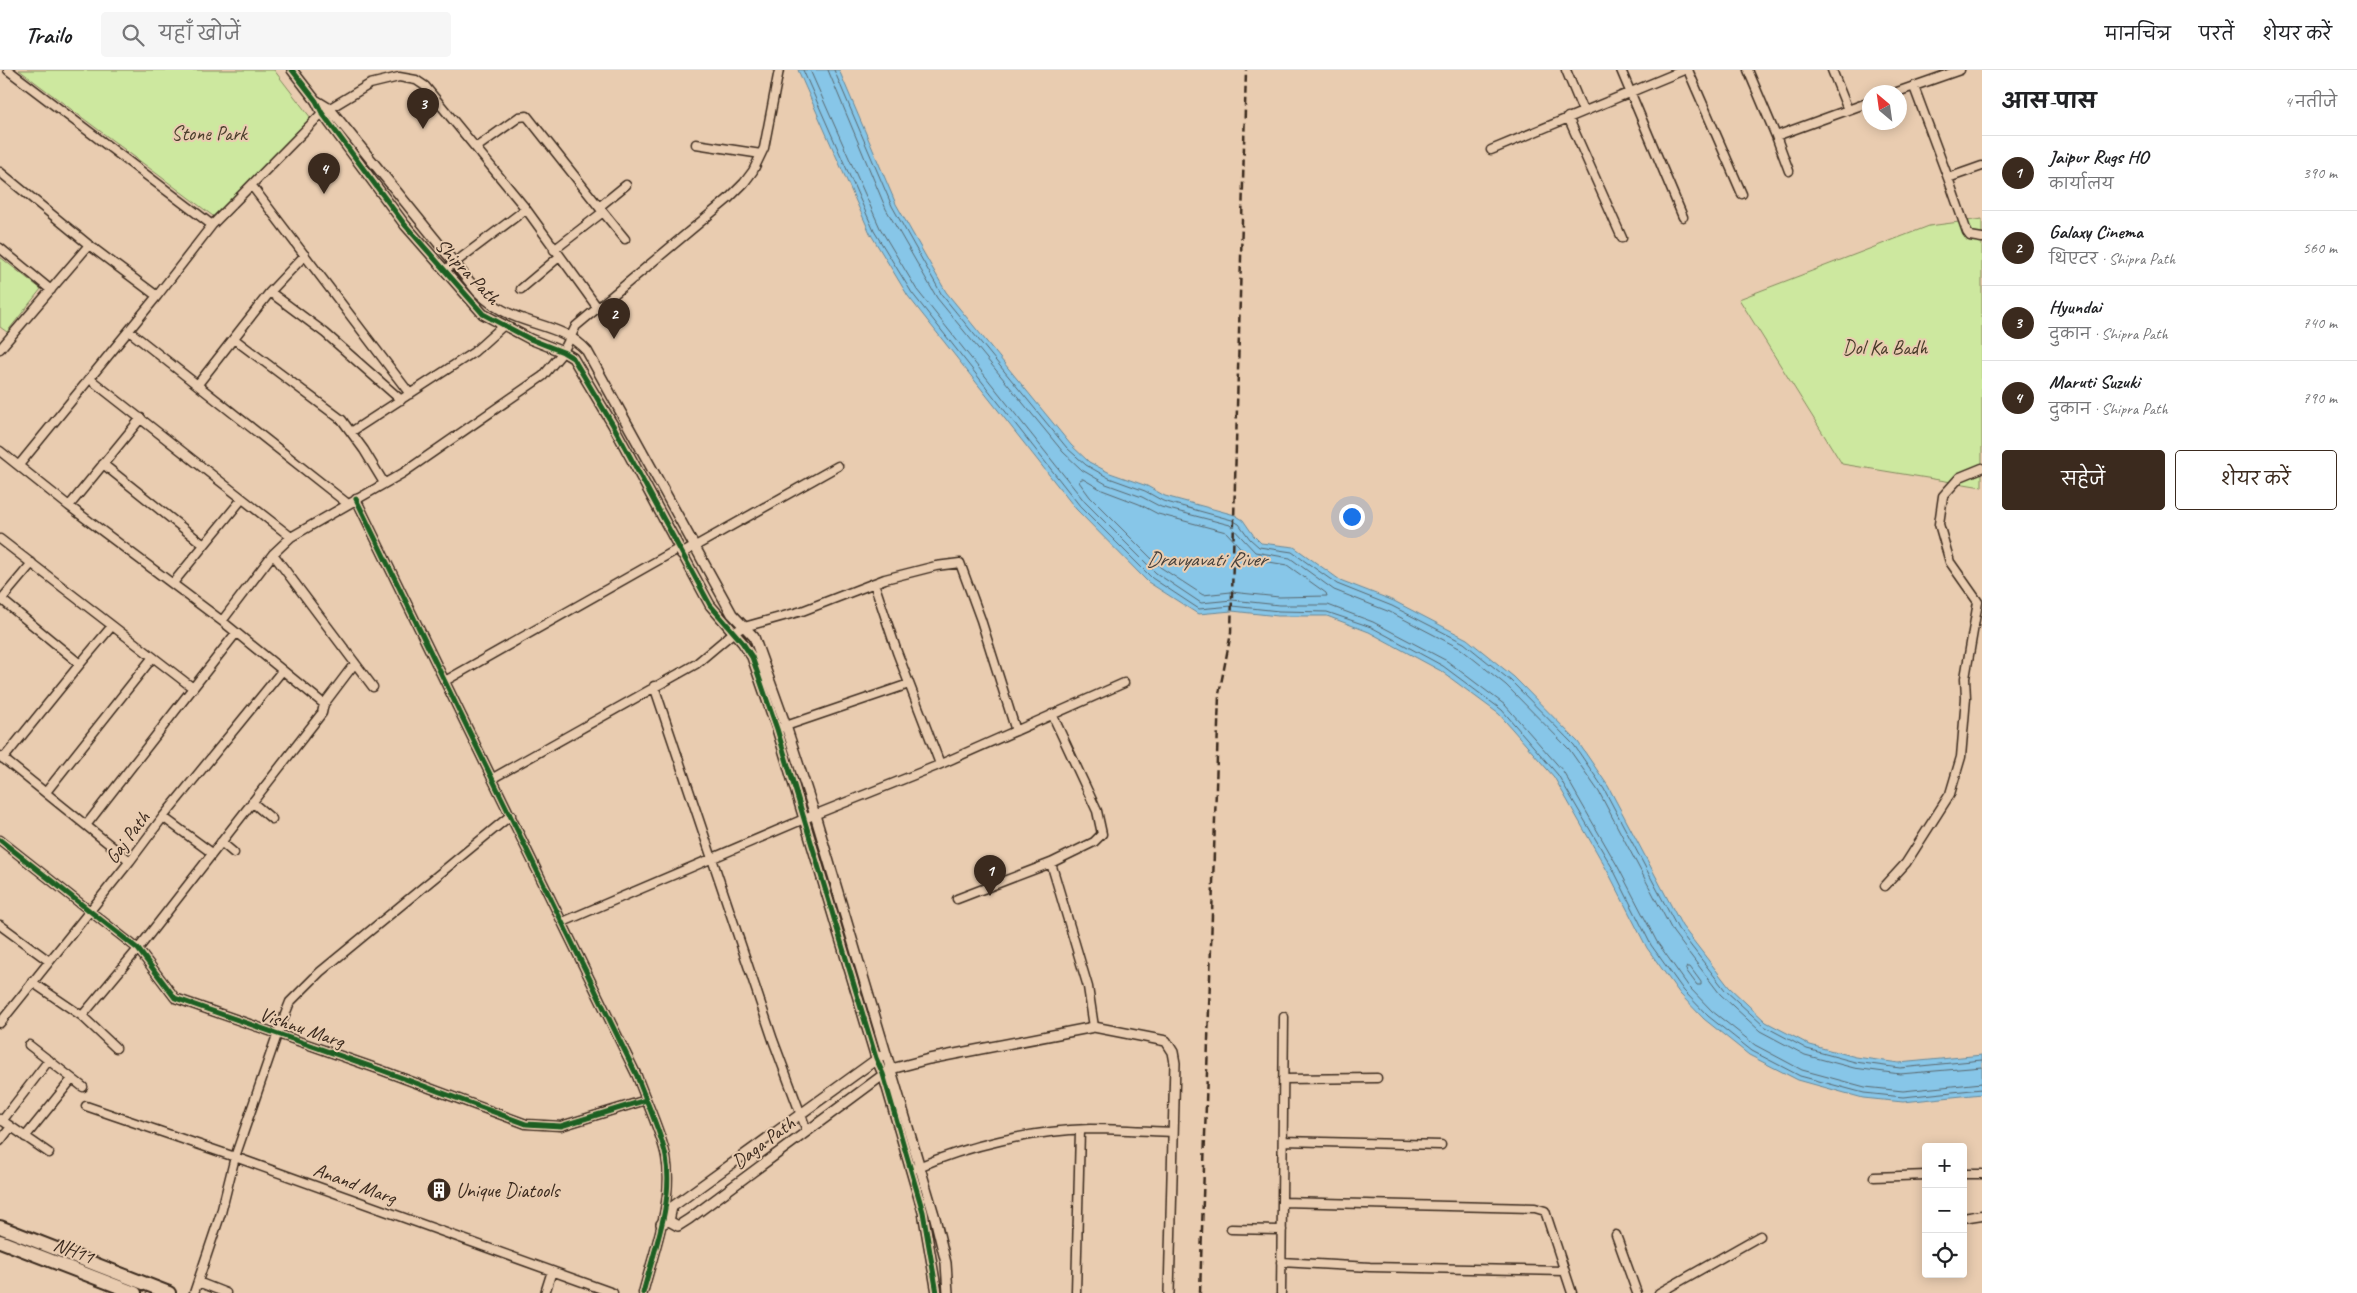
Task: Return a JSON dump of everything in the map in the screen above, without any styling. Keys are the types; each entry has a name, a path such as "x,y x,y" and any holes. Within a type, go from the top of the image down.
{"highway":[{"path":"0,1227 169,1293"},
{"name":"NH11","path":"0,1241 117,1290 135,1293"}],"street":[{"path":"8,70 212,225"},
{"name":"Shipra Path","path":"292,70 326,111 405,225 483,314 530,339 573,358 614,425 680,552 710,605 734,632 752,657 782,728"},
{"path":"222,621 273,554 291,537 403,472 543,376 563,352 576,326 728,200 753,171 761,154 779,70"},
{"path":"1566,70 1583,111"},
{"path":"1621,70 1683,217"},
{"path":"1492,150 1684,70"},
{"path":"1688,70 1742,194"},
{"path":"1748,70 1789,171"},
{"path":"1832,70 1848,110"},
{"path":"1907,89 1958,70"},
{"path":"19,466 212,225 326,111 370,84 399,76 416,80 425,86 526,209 597,307"},
{"path":"1914,87 1967,232 1970,236 1982,238"},
{"path":"1776,136 1862,105"},
{"path":"326,111 477,291 489,302 511,314 571,336 587,352 732,614 754,637 782,728 804,819 876,1058 887,1071 920,1166 946,1263 948,1293"},
{"path":"477,147 520,117 526,116 625,239"},
{"path":"1568,117 1622,238"},
{"path":"696,144 761,154"},
{"path":"1948,178 1982,166"},
{"path":"0,172 157,296"},
{"path":"252,186 410,394"},
{"path":"554,250 626,186"},
{"path":"445,270 526,209"},
{"path":"0,349 3,339 51,290 89,244"},
{"path":"0,248 51,290"},
{"path":"198,384 270,292 305,255"},
{"path":"520,289 559,257"},
{"path":"270,292 325,333 401,400"},
{"path":"351,432 474,352 504,325"},
{"path":"129,331 348,504"},
{"path":"234,339 342,420 364,450 384,483"},
{"path":"90,379 291,537"},
{"path":"68,506 141,418"},
{"path":"0,450 68,506 222,621 324,704"},
{"path":"103,464 204,545"},
{"path":"445,681 680,552 696,547 838,466"},
{"path":"1885,886 1906,864 1950,794 1961,756 1966,698 1965,678 1980,601 1950,562 1939,524 1943,496 1960,477 1982,468"},
{"path":"173,584 242,499"},
{"path":"356,499 637,1076 666,1156 665,1222"},
{"path":"0,538 193,688"},
{"path":"273,554 374,687"},
{"path":"32,563 1,600 80,664"},
{"path":"493,778 696,664 734,632 744,627 802,611 874,583 936,566 960,563 981,620 1016,731"},
{"path":"874,583 909,684 940,764"},
{"path":"112,626 2,758 87,824 130,861"},
{"path":"87,824 236,633"},
{"path":"46,792 153,656"},
{"path":"82,1016 138,949 322,713 324,704 355,663"},
{"name":"Gaj Path","path":"0,1023 163,817 282,671"},
{"path":"563,922 804,819 940,764 1124,683"},
{"path":"782,728 909,684"},
{"path":"654,686 711,859 807,1131"},
{"path":"957,899 1052,863 1094,842 1102,834 1097,811 1052,714"},
{"path":"782,728 815,815 886,1052 887,1071 910,1170 929,1239 937,1293"},
{"path":"252,802 272,819"},
{"path":"194,1293 221,1213 235,1157 290,1002 320,972 511,815"},
{"path":"163,817 212,853"},
{"name":"Vishnu Marg","path":"0,840 138,949 176,998 526,1124 561,1126 646,1100"},
{"path":"221,842 234,853"},
{"path":"1052,863 1088,987 1094,1027"},
{"path":"1,928 49,961"},
{"path":"32,982 82,1016 116,1048"},
{"path":"1281,1293 1284,1017"},
{"path":"887,1071 929,1058 1094,1027 1166,1041 1173,1052 1176,1063 1169,1293"},
{"path":"30,1045 83,1087"},
{"path":"643,1293 665,1222 672,1207 886,1052"},
{"path":"48,1060 1,1120 48,1153"},
{"name":"Daga Path","path":"665,1222 678,1226 689,1219 887,1071"},
{"path":"1284,1079 1377,1078"},
{"path":"25,1137 72,1079"},
{"name":"Anand Marg","path":"86,1106 235,1157 612,1293"},
{"path":"0,1141 11,1127"},
{"path":"910,1170 1026,1135 1080,1130 1174,1132"},
{"path":"1076,1293 1080,1130"},
{"path":"1283,1141 1441,1145"},
{"path":"1967,1174 1982,1174"},
{"path":"1874,1177 1922,1175"},
{"path":"1282,1202 1534,1208 1545,1211 1572,1293"},
{"path":"1967,1217 1982,1214"},
{"path":"1232,1229 1282,1230"},
{"path":"1616,1234 1637,1293"},
{"path":"1659,1293 1760,1236"},
{"path":"1281,1262 1370,1267 1564,1271"},
{"path":"544,1293 552,1271"},
{"path":"198,1282 226,1293"}],"green space":[{"name":"Stone Park","path":"19,70 274,70 314,122 213,216"},
{"name":"Dol Ka Badh","path":"1982,219 1982,487 1842,464 1739,299 1929,226"},
{"path":"0,257 41,289 7,332 0,327"}],"water":[{"name":"Dravyavati River","path":"798,70 839,70 896,204 946,292 1071,445 1089,462 1110,473 1147,486 1165,496 1235,515 1243,520 1261,543 1294,547 1340,580 1394,601 1467,639 1514,677 1578,742 1608,786 1682,926 1729,987 1766,1022 1810,1045 1856,1057 1899,1063 1982,1055 1982,1094 1903,1102 1863,1098 1798,1080 1749,1055 1704,1019 1680,994 1647,948 1608,872 1554,777 1499,714 1441,671 1369,632 1327,616 1278,616 1232,611 1198,614 1148,582 1076,509 908,296 870,233"}],"railway":[{"path":"1200,1293 1219,694 1231,633 1246,70"}],"cycle path":[{"path":"292,70 405,225 483,314 530,339 573,358 613,425 710,605 742,642 752,657 777,729 876,1058 883,1074 923,1212 937,1293"},
{"path":"356,499 637,1076 657,1127 666,1157 667,1191 662,1225 643,1293"},
{"path":"0,840 138,949 175,998 381,1070 526,1124 561,1126 646,1100"}],"place":[{"name":"Hyundai","path":"423,129"},
{"name":"Maruti Suzuki","path":"324,194"},
{"name":"Galaxy Cinema","path":"614,339"},
{"name":"Jaipur Rugs HO","path":"990,896"},
{"name":"Unique Diatools","path":"439,1190"}]}
